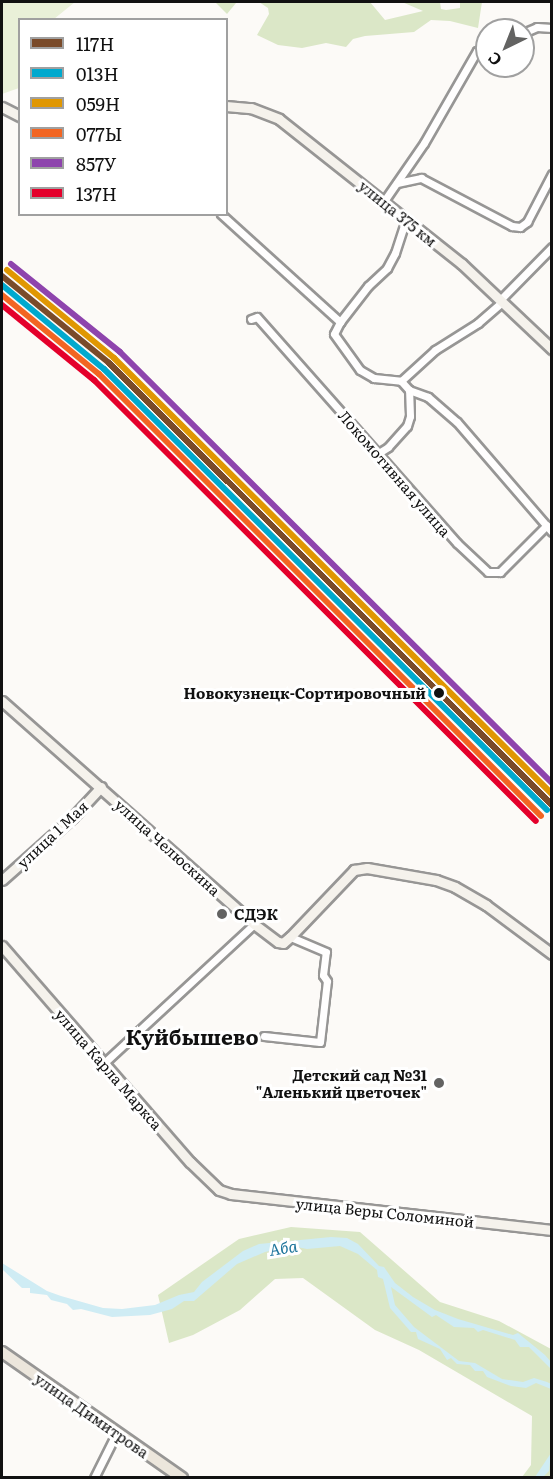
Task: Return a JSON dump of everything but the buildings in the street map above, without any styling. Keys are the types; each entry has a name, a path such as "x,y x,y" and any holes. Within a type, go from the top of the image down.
{"main road":[{"name":"улица Димитрова","path":"2,1352 182,1478"}],"street":[{"path":"535,28 552,28"},
{"path":"384,201 424,143 475,54"},
{"name":"улица 375 км","path":"228,106 251,108 279,119 462,264 552,349"},
{"path":"2,107 18,115"},
{"path":"397,183 421,178 512,226 520,227 527,222 552,174"},
{"path":"223,216 340,322"},
{"path":"406,219 395,253 387,268 368,286 340,322 334,334 360,370 374,378 401,381 409,390 428,397 457,422 552,531"},
{"path":"401,381 435,350 478,323 552,247"},
{"name":"Локомотивная улица","path":"251,319 257,317 457,543 488,572 500,572 547,525"},
{"path":"377,454 388,447 407,426 410,416 409,390"},
{"name":"улица Челюскина","path":"2,701 254,924 278,942 283,943 290,937"},
{"name":"улица 1 Мая","path":"2,880 73,818 101,787"},
{"path":"264,1036 320,1042 327,981 323,975 326,952 290,937 354,870 367,868 436,880 455,886 486,905 552,954"},
{"path":"104,1063 254,924"},
{"name":"улица Карла Маркса","path":"2,946 210,1184 219,1190"},
{"name":"улица Веры Соломиной","path":"219,1190 231,1194 552,1230"},
{"path":"94,1478 117,1432"}],"green space":[{"path":"2,2 75,2 55,18 18,18 18,88 2,94"},
{"path":"215,2 236,2 236,3 227,14"},
{"path":"259,2 370,2 385,20 423,11 402,2 440,2 441,9 446,10 460,8 460,2 482,2 480,18 475,18 475,27 450,21 431,20 414,32 365,36 353,39 346,47 326,43 302,48 278,45 257,35 269,14 268,8"},
{"path":"291,1227 360,1232 440,1302 499,1321 551,1349 551,1477 522,1477 531,1465 532,1416 419,1350 375,1330 303,1278 275,1279 240,1310 193,1335 169,1343 158,1295 239,1239"}],"water":[{"name":"Аба","path":"331,1237 347,1238 358,1244 379,1266 384,1267 395,1283 435,1310 513,1335 518,1333 545,1355 551,1362 551,1369 529,1347 520,1347 515,1340 483,1330 478,1332 474,1328 454,1327 436,1315 432,1317 391,1287 395,1305 414,1327 459,1361 475,1363 502,1379 523,1382 534,1378 551,1384 551,1389 536,1383 526,1388 511,1386 487,1377 483,1371 475,1371 470,1365 457,1364 451,1358 447,1360 440,1349 418,1339 416,1332 411,1332 390,1308 383,1279 378,1277 377,1270 358,1254 340,1246 307,1249 292,1246 265,1252 237,1264 194,1301 184,1301 172,1309 150,1315 112,1317 81,1309 73,1310 67,1304 51,1300 47,1295 30,1293 30,1288 22,1288 2,1269 2,1263 47,1291 61,1296 103,1308 122,1309 155,1305 179,1295 194,1292 202,1282 243,1251 259,1244"},
{"path":"551,1453 549,1471 543,1477 535,1477"}],"transit line":[{"name":"857У","path":"11,264 120,352 552,783"},
{"name":"059Н","path":"7,270 114,358 552,794"},
{"name":"117Н","path":"2,276 109,363 552,805"},
{"name":"013Н","path":"2,285 104,369 547,810"},
{"name":"077Ы","path":"2,295 99,374 541,816"},
{"name":"137Н","path":"2,305 94,380 536,821"}],"place":[{"name":"Новокузнецк-Сортировочный","path":"439,693"},
{"name":"СДЭК","path":"222,914"},
{"name":"Детский сад №31 \"Аленький цветочек\"","path":"439,1083"}],"district":[{"name":"Куйбышево","path":"192,1036"}]}
